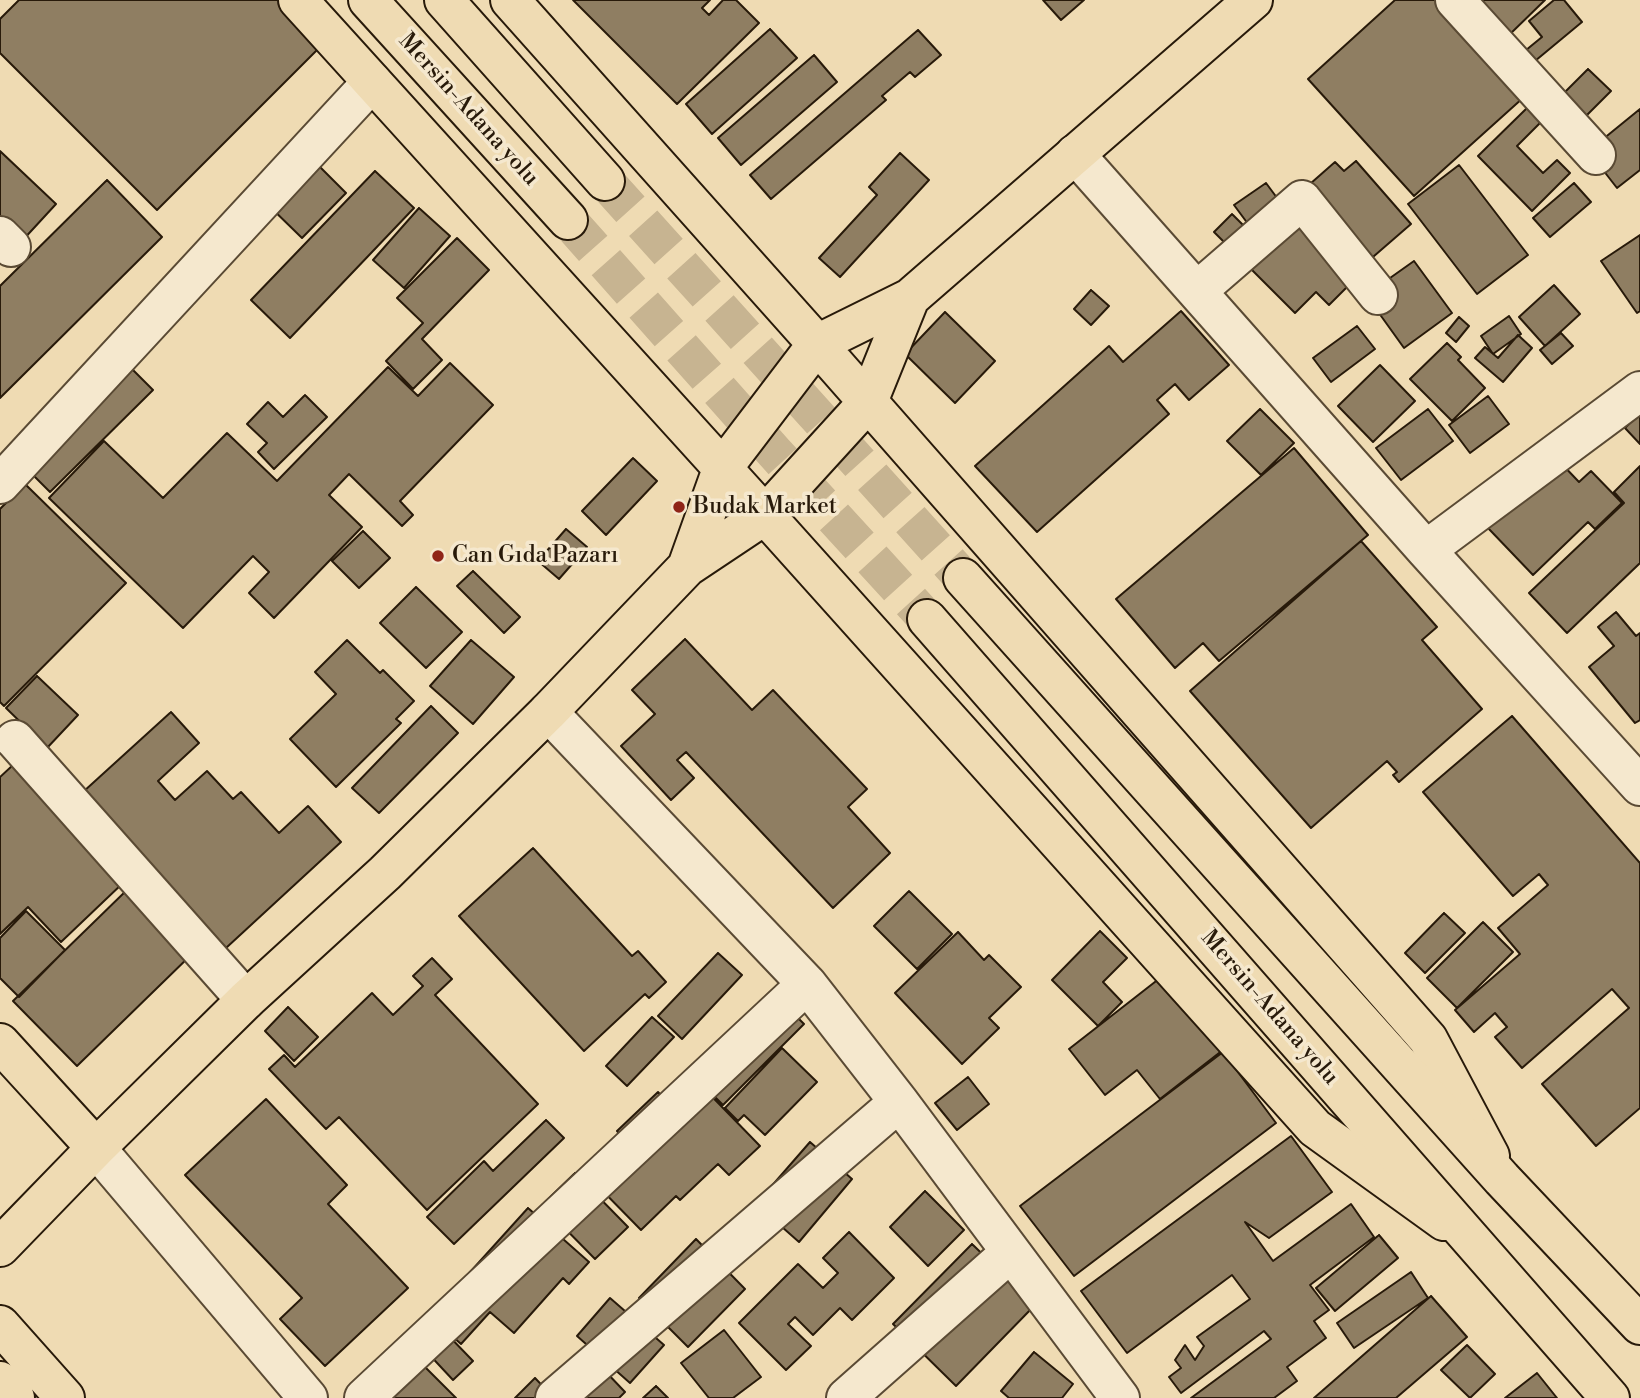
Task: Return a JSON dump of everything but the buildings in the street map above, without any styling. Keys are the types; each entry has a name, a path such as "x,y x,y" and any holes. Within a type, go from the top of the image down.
{"main road":[{"path":"298,0 1315,1128 1477,1244"},
{"name":"Mersin-Adana yolu","path":"368,0 568,220"},
{"path":"444,0 605,181"},
{"path":"510,0 817,344 1428,1039 1502,1179"},
{"path":"687,567 722,469 817,344 910,298 1253,0"},
{"path":"0,1247 246,1000 385,873 548,712 687,567 765,515 868,402 910,298"},
{"path":"963,578 1502,1179 1640,1325"},
{"name":"Mersin-Adana yolu","path":"927,619 1610,1398"},
{"path":"0,1044 96,1149"},
{"path":"0,1325 65,1398"},
{"path":"0,1381 15,1398"}],"street":[{"path":"1455,0 1596,155"},
{"path":"0,484 372,82"},
{"path":"1075,153 1426,550 1640,786"},
{"path":"1197,291 1302,200 1378,295"},
{"path":"1426,550 1640,391"},
{"path":"548,712 807,984 899,1102 1120,1398"},
{"path":"15,740 246,1000"},
{"path":"364,1398 807,984"},
{"path":"555,1398 899,1102"},
{"path":"96,1149 307,1398"},
{"path":"846,1398 1011,1252"}],"tunnel":[{"path":"605,181 963,578"},
{"path":"568,220 927,619"}],"place":[{"name":"Budak Market","path":"679,507"},
{"name":"Can Gıda Pazarı","path":"438,556"}]}
